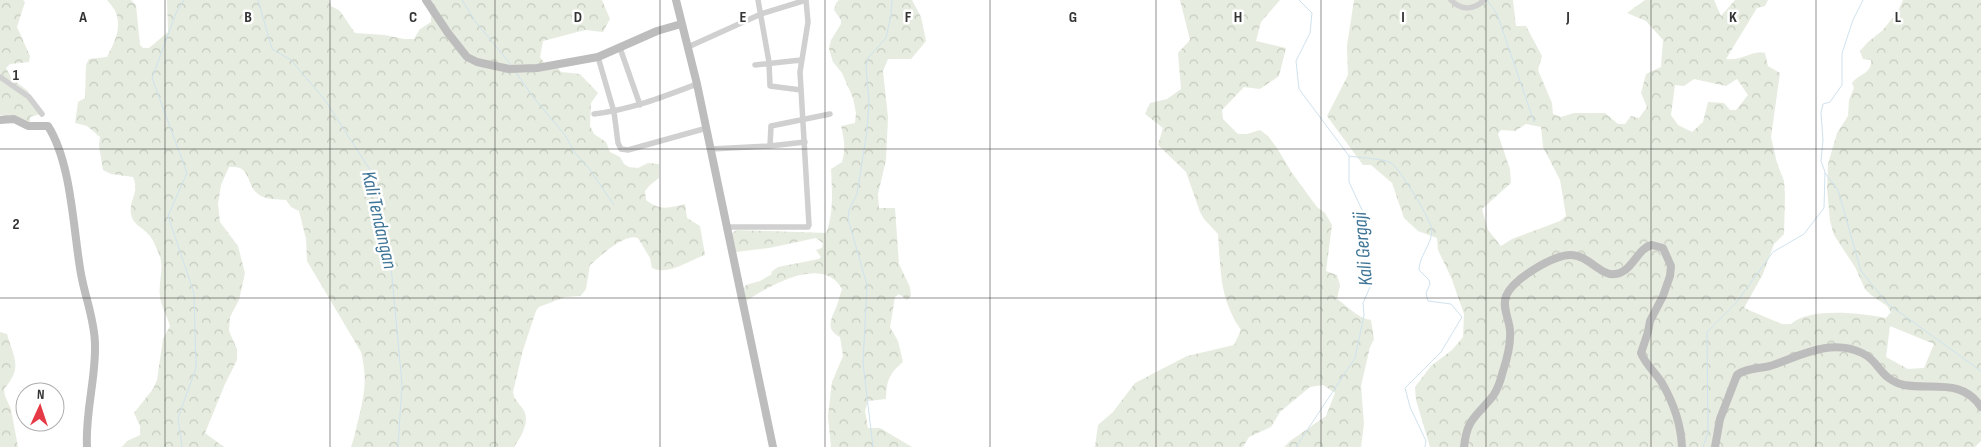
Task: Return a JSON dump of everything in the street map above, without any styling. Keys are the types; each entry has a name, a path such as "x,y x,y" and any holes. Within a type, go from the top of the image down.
{"street":[{"path":"426,0 448,34 467,57 478,62 509,69 537,68 598,56 657,31 681,24"},
{"path":"676,0 707,128 773,447"},
{"path":"758,0 769,62 770,86 801,90"},
{"path":"688,47 760,14 806,0 808,22 801,60 801,90 808,227 726,227"},
{"path":"1451,0 1456,5 1464,8 1473,7 1483,1"},
{"path":"620,48 640,105"},
{"path":"598,56 614,112 618,143 624,150 707,128"},
{"path":"755,65 801,60"},
{"path":"0,77 29,97 42,114"},
{"path":"594,114 614,112 640,105 697,84"},
{"path":"770,146 771,126 830,114"},
{"path":"0,120 14,119 28,126 48,126 65,170 81,272 95,344 87,417 87,447"},
{"path":"711,149 805,142"},
{"path":"1464,447 1469,424 1477,412 1494,395 1504,369 1510,331 1505,306 1506,295 1512,288 1539,265 1559,256 1573,254 1585,259 1609,275 1617,274 1624,271 1645,248 1652,245 1663,248 1671,266 1670,276 1663,296 1650,321 1641,353 1666,392 1678,420 1682,447"},
{"path":"1715,447 1720,419 1737,375 1743,371 1767,366 1827,347 1847,348 1861,353 1868,357 1888,380 1904,385 1955,388 1975,398 1981,407"}],"green space":[{"path":"0,0 23,0 25,2 17,27 30,56 29,62 10,64 6,68 12,79 28,91 40,114 30,117 30,123 0,115"},
{"path":"107,0 131,0 136,5 140,45 143,48 149,48 168,32 167,0 329,0 331,6 340,11 355,33 414,39 420,29 431,22 431,16 423,0 602,0 610,19 603,32 585,30 543,41 540,57 545,64 554,62 561,72 580,74 598,93 591,103 590,126 594,134 606,142 610,152 620,157 624,164 629,167 638,168 648,163 659,164 659,178 645,191 646,200 656,206 665,208 685,204 687,218 700,226 705,255 672,269 658,270 652,268 650,258 638,238 632,237 613,246 590,265 586,289 580,296 565,297 539,307 523,350 513,392 523,409 526,419 522,434 514,447 351,447 363,397 365,380 361,352 307,261 306,239 299,211 291,207 286,200 261,196 254,190 245,172 236,167 229,167 221,185 218,204 220,222 238,246 245,273 239,300 230,317 229,331 237,349 237,360 205,433 224,447 122,447 127,441 140,435 140,426 134,413 153,389 157,380 163,339 170,326 160,296 161,259 151,238 135,223 131,214 131,204 135,192 133,177 111,174 103,170 99,146 100,137 87,126 75,123 78,102 85,98 86,65 89,59 107,57 118,30 118,19 115,10"},
{"path":"839,0 912,0 921,17 926,41 911,59 888,59 883,71 888,117 886,160 878,194 879,208 895,208 899,264 910,287 911,296 907,300 899,294 895,297 890,327 898,341 903,362 889,378 886,399 868,401 865,411 868,428 880,428 912,447 831,447 828,416 832,382 843,356 840,337 835,334 831,327 842,289 833,279 822,274 809,273 796,276 781,281 746,301 744,288 746,285 760,281 772,274 771,272 778,267 819,259 821,257 816,250 822,248 823,243 816,238 769,248 736,252 730,235 736,230 826,233 831,209 831,169 842,162 844,153 844,139 841,126 855,123 856,113 853,98 842,73 833,62 829,49 831,40 841,24 841,20 834,10"},
{"path":"1180,0 1280,0 1261,22 1256,41 1286,48 1279,76 1260,89 1244,87 1222,110 1223,119 1238,134 1247,134 1260,130 1268,136 1292,173 1317,207 1325,213 1332,225 1326,271 1337,275 1340,285 1337,299 1358,315 1371,320 1374,339 1370,347 1361,386 1364,424 1361,447 1284,447 1326,416 1335,393 1323,385 1310,387 1280,412 1271,427 1249,437 1243,447 1095,447 1098,425 1113,412 1135,383 1187,356 1234,345 1241,330 1229,306 1222,284 1218,234 1200,212 1186,172 1158,145 1163,128 1145,114 1150,103 1167,99 1181,89 1178,53 1190,40"},
{"path":"1354,0 1513,0 1516,26 1526,26 1542,56 1538,70 1552,103 1553,114 1561,117 1574,113 1605,113 1618,124 1625,124 1631,116 1639,118 1647,107 1641,93 1646,74 1661,67 1663,40 1646,21 1627,13 1645,0 1714,0 1721,16 1735,0 1768,0 1765,6 1757,8 1726,59 1760,52 1765,53 1768,66 1780,73 1771,137 1777,163 1784,181 1784,234 1774,244 1763,274 1744,308 1782,324 1791,324 1810,315 1823,313 1864,314 1886,318 1891,312 1887,306 1865,289 1855,267 1834,235 1830,221 1827,189 1828,164 1837,133 1848,116 1849,100 1854,88 1852,83 1867,71 1871,65 1871,60 1863,59 1860,51 1883,30 1898,11 1903,0 1981,0 1981,441 1975,447 1430,447 1416,400 1415,387 1431,366 1452,350 1463,337 1464,314 1451,277 1438,250 1437,238 1418,231 1404,218 1392,183 1371,165 1363,165 1327,116 1348,75 1347,46","holes":["1694,79 1726,86 1737,79 1748,95 1736,110 1730,110 1724,103 1708,102 1703,122 1692,132 1678,125 1671,115 1675,85 1684,86","1526,124 1541,127 1543,147 1560,180 1566,216 1560,221 1512,239 1501,246 1488,230 1482,209 1511,183 1510,169 1498,134 1501,130 1515,131","1890,326 1934,344 1924,368 1908,369 1886,357"]},
{"path":"0,332 7,334 15,363 13,375 4,389 11,409 18,447 0,447"}],"waterway":[{"path":"182,447 178,418 196,368 194,293 168,216 187,173 152,78 176,13 184,0"},
{"name":"Kali Tendangan","path":"258,0 272,49 291,60 325,100 372,173 390,256 402,384 398,447"},
{"path":"462,0 475,21 512,66"},
{"path":"873,447 863,363 867,285 848,219 849,210 857,194 867,131 869,101 866,67 868,58 886,38 892,0"},
{"name":"Kali Gergaji","path":"1296,447 1355,358 1364,315 1363,303 1370,287 1360,238 1363,212 1349,182 1349,156 1299,89 1296,61 1310,33 1312,13 1299,0"},
{"path":"1487,0 1497,14 1534,122"},
{"path":"1703,447 1708,433 1707,332 1736,303 1773,252 1804,234 1824,208 1825,172 1821,161 1823,140 1821,113 1823,104 1830,102 1842,85 1842,53 1853,20 1863,0"},
{"path":"515,71 533,97 565,135 575,153 588,167 614,205"},
{"path":"1349,156 1387,161 1401,174 1422,207 1431,226 1430,241 1421,260 1419,270 1429,280 1430,284 1426,293 1428,301 1451,304 1462,317 1441,352 1405,388 1410,407 1426,441 1425,447"},
{"path":"1825,173 1838,190 1861,271 1888,304 1981,371"}]}
